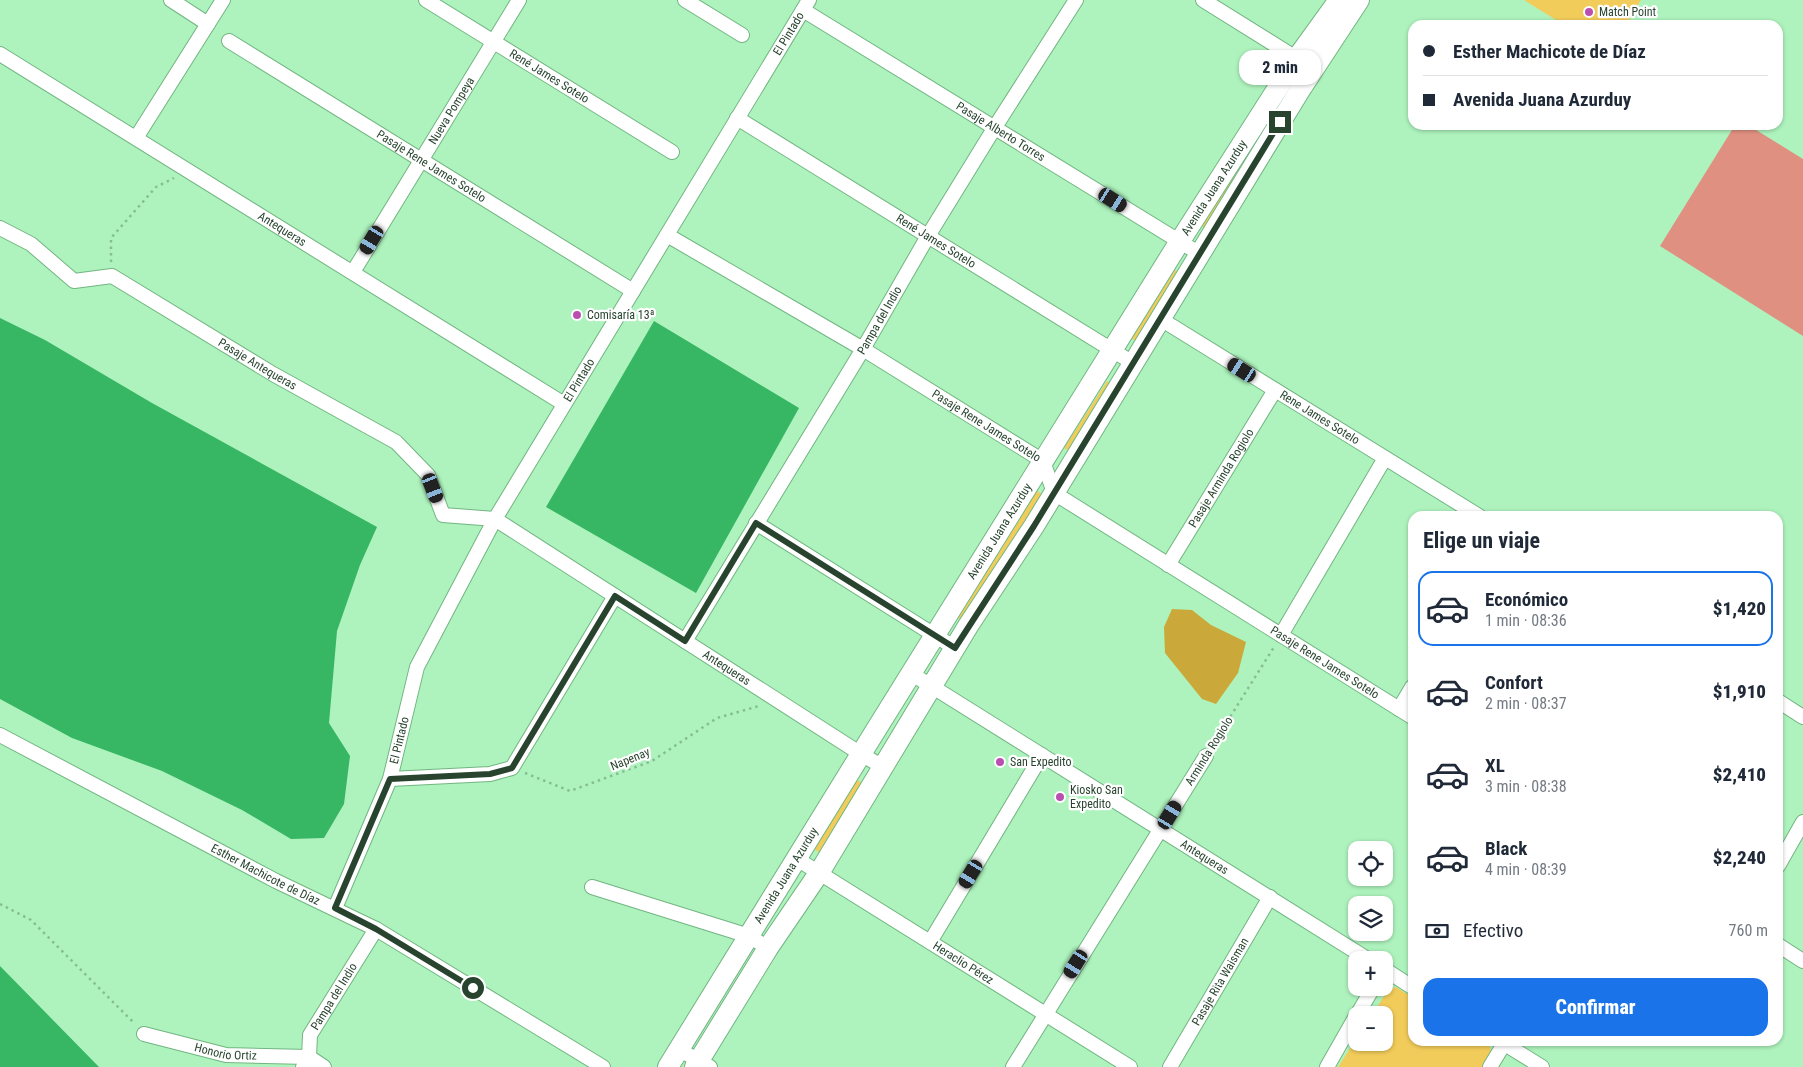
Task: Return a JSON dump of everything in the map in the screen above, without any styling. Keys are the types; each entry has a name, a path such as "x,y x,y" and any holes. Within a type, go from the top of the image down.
{"main road":[{"name":"Avenida Juana Azurduy","path":"668,1067 1180,242 1297,58 1339,0"},
{"name":"Avenida Juana Azurduy","path":"701,1065 768,948 819,873 955,648 1054,493 1159,318 1358,0"}],"street":[{"path":"171,0 208,24"},
{"path":"136,138 223,0"},
{"name":"René James Sotelo","path":"426,0 672,152"},
{"name":"Nueva Pompeya","path":"352,272 519,0"},
{"path":"685,0 742,35"},
{"name":"Pampa del Indio","path":"685,641 863,349 928,236 1076,0"},
{"path":"1203,0 1315,69"},
{"name":"Pasaje Alberto Torres","path":"806,5 995,127 1200,254"},
{"name":"El Pintado","path":"335,908 390,779 417,667 495,519 806,5"},
{"name":"Pasaje Rene James Sotelo","path":"229,41 633,291"},
{"name":"Antequeras","path":"0,54 564,404"},
{"name":"René James Sotelo","path":"737,118 1133,363"},
{"path":"0,228 31,244 74,281 112,276"},
{"name":"Pasaje Rene James Sotelo","path":"666,235 863,349 1043,461 1054,493 1408,715"},
{"name":"Pasaje Antequeras","path":"112,276 273,374 396,442 428,475 443,515 495,519"},
{"name":"Rene James Sotelo","path":"1159,318 1471,511"},
{"name":"Pasaje Arminda Rogiolo","path":"1168,565 1275,390"},
{"path":"1282,635 1385,458"},
{"name":"Antequeras","path":"495,519 861,754 884,766"},
{"path":"756,523 955,648"},
{"path":"390,779 490,774 512,768 615,596"},
{"name":"Antequeras","path":"912,674 1356,951"},
{"path":"1399,709 1408,694"},
{"path":"1783,704 1803,717"},
{"name":"Esther Machicote de Díaz","path":"0,735 276,881 376,929 603,1067"},
{"path":"930,942 1042,755"},
{"name":"Arminda Rogiolo","path":"1013,1067 1044,1014 1206,756"},
{"path":"1783,857 1803,822"},
{"name":"Heraclio Pérez","path":"797,859 1130,1067"},
{"path":"592,887 749,936 768,948"},
{"name":"Pasaje Rita Waisman","path":"1170,1067 1270,897"},
{"name":"Pampa del Indio","path":"306,1062 310,1036 376,929"},
{"path":"1783,948 1803,961"},
{"path":"1393,975 1408,984"},
{"path":"1327,1067 1348,1029"},
{"name":"Honorio Ortiz","path":"144,1034 226,1054 306,1062"},
{"path":"1490,1067 1500,1046"},
{"path":"1507,1046 1542,1067"},
{"path":"680,1050 701,1065"},
{"path":"306,1062 324,1067"}],"path":[{"path":"112,276 111,238 156,187 189,171"},
{"name":"Arminda Rogiolo","path":"1206,756 1282,635"},
{"name":"Napenay","path":"512,768 570,791 652,761 717,718 777,700"},
{"path":"0,904 31,920 144,1034"}],"shaded area":[{"name":"Match Point","path":"1524,0 1641,0 1629,20 1556,20"},
{"path":"1295,78 1300,81 1206,229 1201,226"},
{"path":"1175,270 1181,273 1137,342 1131,338"},
{"path":"0,318 45,340 152,403 377,527 360,565 337,631 329,723 350,756 344,804 324,838 291,839 242,810 162,771 72,738 0,699"},
{"path":"654,321 799,408 696,593 546,507"},
{"path":"1107,381 1112,384 1069,451 1064,448"},
{"path":"1037,491 1042,494 962,621 958,618"},
{"path":"1172,609 1192,610 1211,625 1246,642 1238,673 1216,704 1202,699 1165,653 1164,627"},
{"path":"857,780 863,783 820,853 814,849"},
{"path":"0,966 99,1067 0,1067"},
{"path":"1396,987 1408,994 1408,1046 1490,1046 1492,1053 1483,1067 1338,1067 1348,1051 1393,1051 1393,1006 1378,1006 1384,996 1393,996 1393,988"}],"building":[{"path":"1732,130 1756,130 1803,159 1803,336 1660,246"}],"place":[{"name":"Match Point","path":"1589,12"},
{"name":"Comisaría 13ª","path":"577,315"},
{"name":"San Expedito","path":"1000,762"},
{"name":"Kiosko San Expedito","path":"1060,797"}],"route":[{"path":"473,988 376,929 335,908 390,779 490,774 512,768 615,596 685,641 756,523 955,648 1034,526 1280,122"}]}
